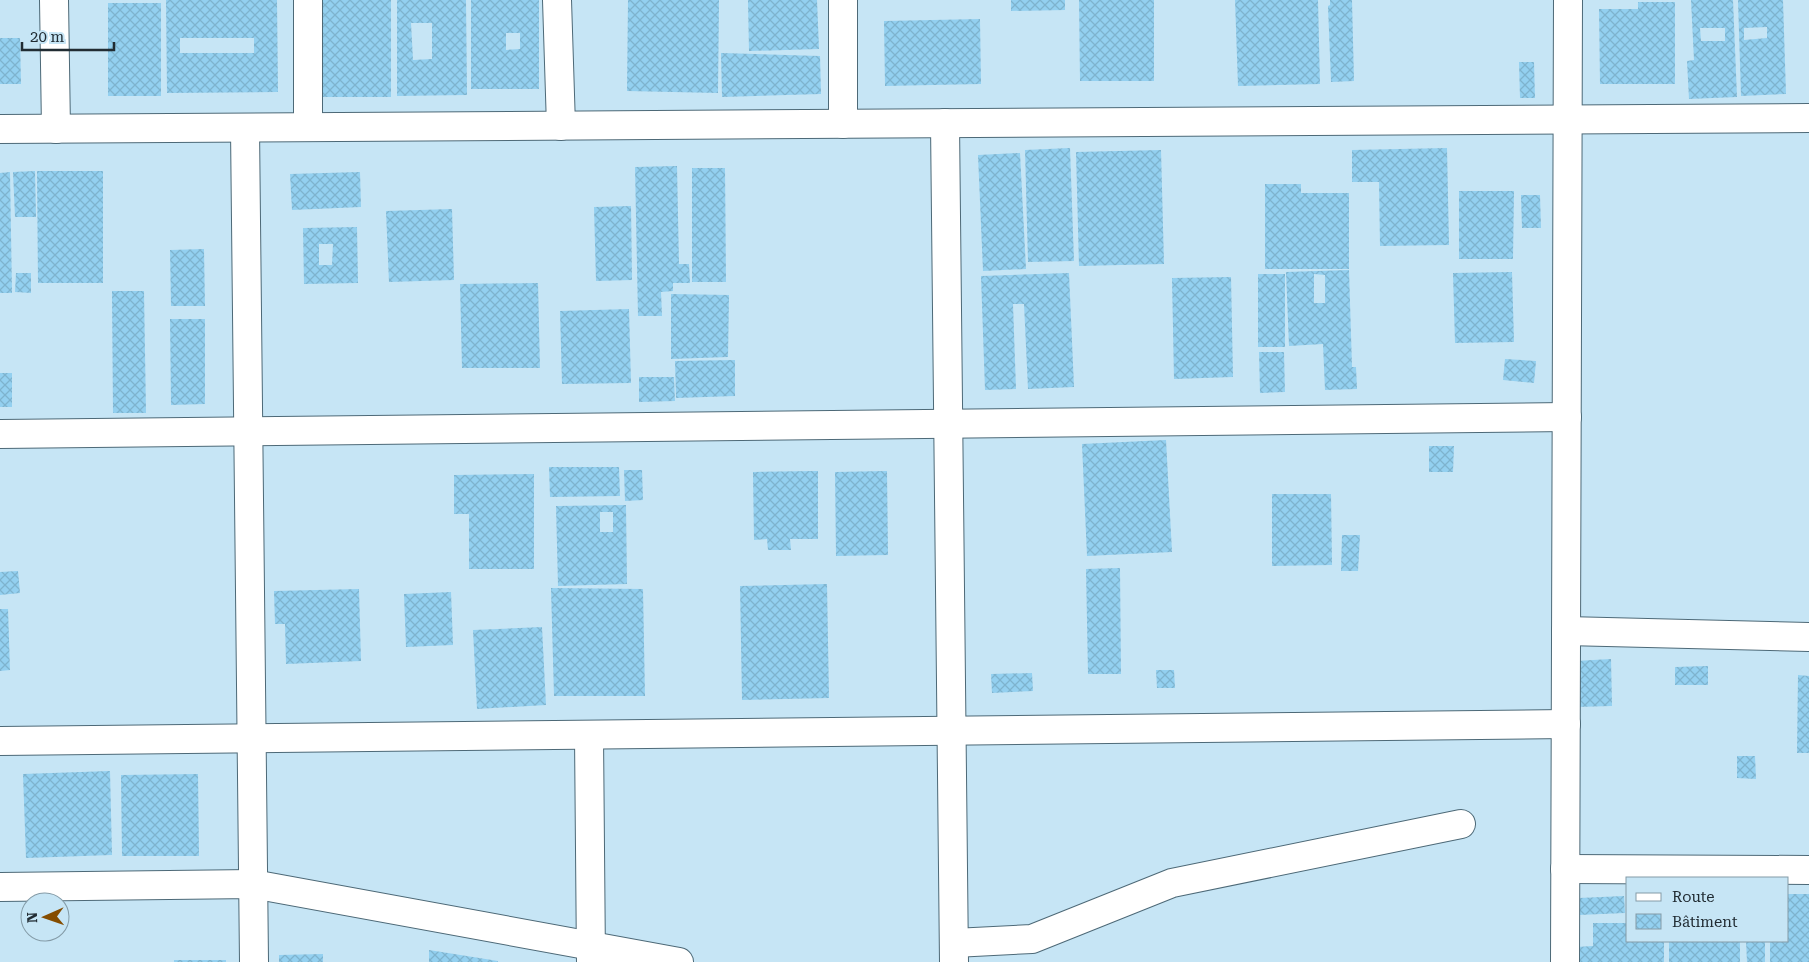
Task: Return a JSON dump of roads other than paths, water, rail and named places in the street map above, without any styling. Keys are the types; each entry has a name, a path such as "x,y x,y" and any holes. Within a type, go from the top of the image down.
{"street":[{"path":"54,0 56,129"},
{"path":"308,0 308,128"},
{"path":"556,0 561,126"},
{"path":"843,0 843,124"},
{"path":"1565,962 1568,0"},
{"path":"0,129 1809,118"},
{"path":"945,123 954,953 1032,940 1172,884 1461,824"},
{"path":"245,128 254,962"},
{"path":"0,434 1567,417"},
{"path":"1566,631 1809,637"},
{"path":"0,741 1566,724"},
{"path":"589,735 591,954"},
{"path":"1565,869 1809,870"},
{"path":"0,887 253,884 591,954 679,962"}]}
